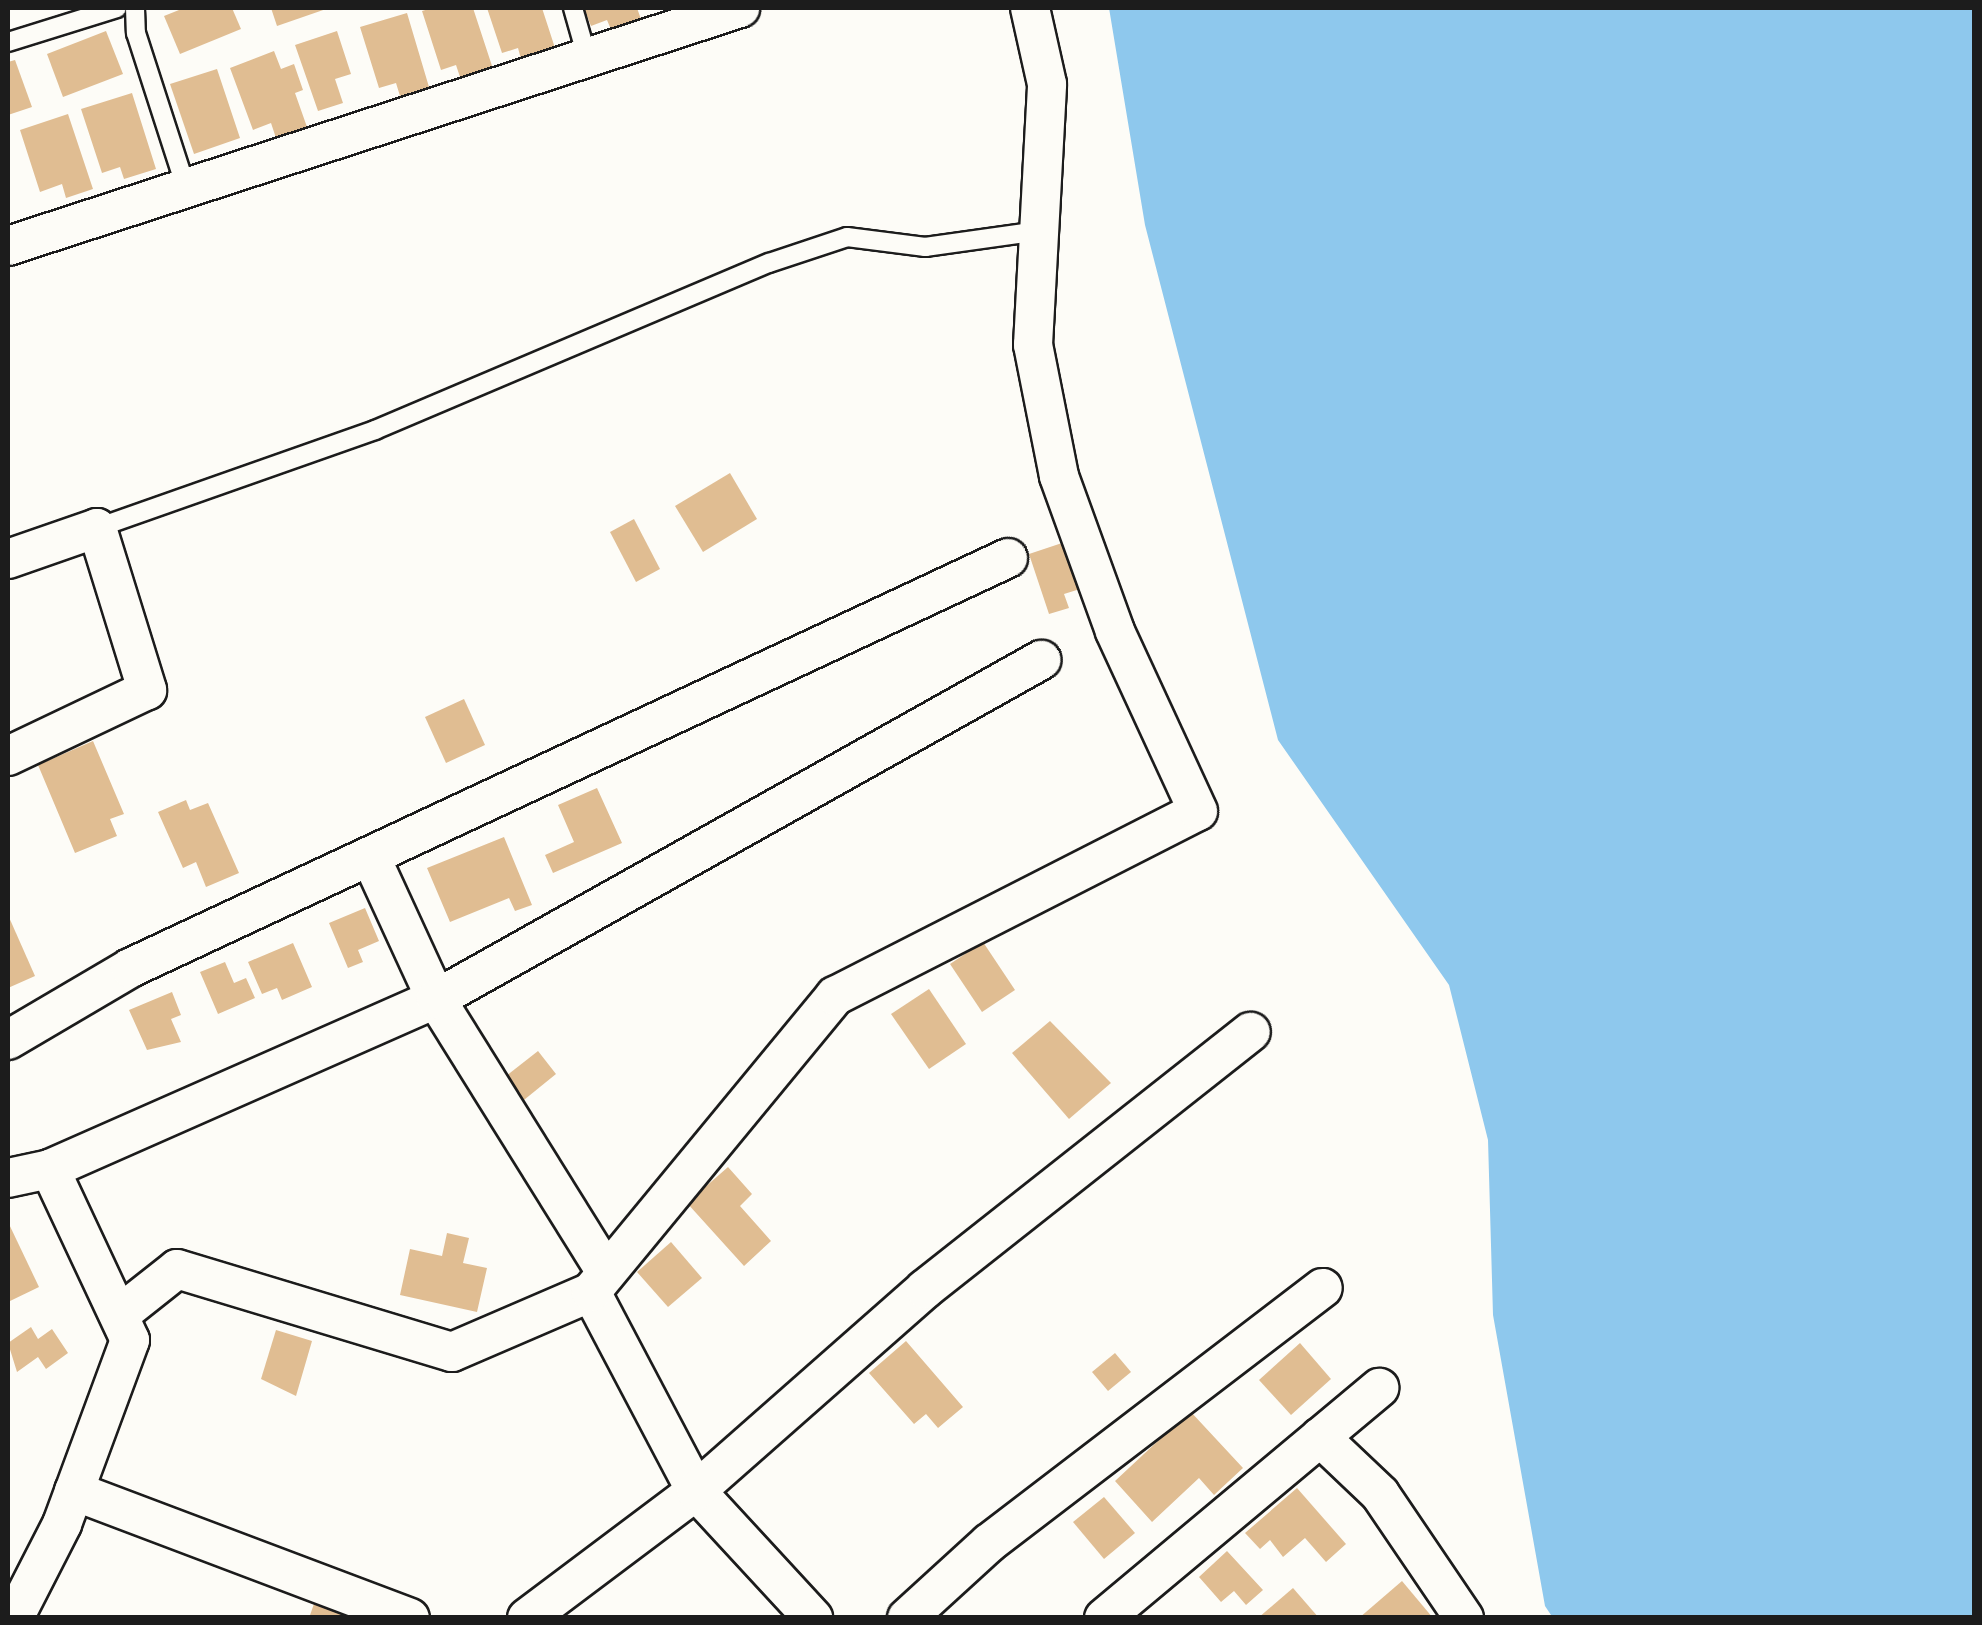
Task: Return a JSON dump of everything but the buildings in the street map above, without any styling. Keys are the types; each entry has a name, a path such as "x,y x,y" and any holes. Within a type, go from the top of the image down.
{"street":[{"path":"8,246 740,8"},
{"path":"119,1315 177,1269 452,1352 598,1282 836,996 1198,811 1115,630 1059,476 1033,345 1047,84 1030,8"},
{"path":"8,559 97,528 147,690 8,756"},
{"path":"8,1040 130,968 372,860 1008,558"},
{"path":"8,1178 50,1169 436,998 1040,660"},
{"path":"372,860 436,998 598,1282 696,1490 813,1618"},
{"path":"527,1618 696,1490 925,1289 1250,1032"},
{"path":"14,1618 74,1491 130,1340 50,1169"},
{"path":"907,1618 989,1543 1323,1288"},
{"path":"1104,1618 1379,1388"},
{"path":"1320,1437 1380,1494 1464,1618"},
{"path":"74,1491 410,1618"}],"lane":[{"path":"8,42 117,8"},
{"path":"136,8 136,33 186,188"},
{"path":"573,8 587,57"},
{"path":"97,528 375,430 769,263 848,237 925,247 1039,231"}],"water":[{"path":"1109,8 1974,8 1974,1617 1553,1618 1545,1606 1493,1315 1488,1140 1449,985 1278,740 1145,225"}]}
